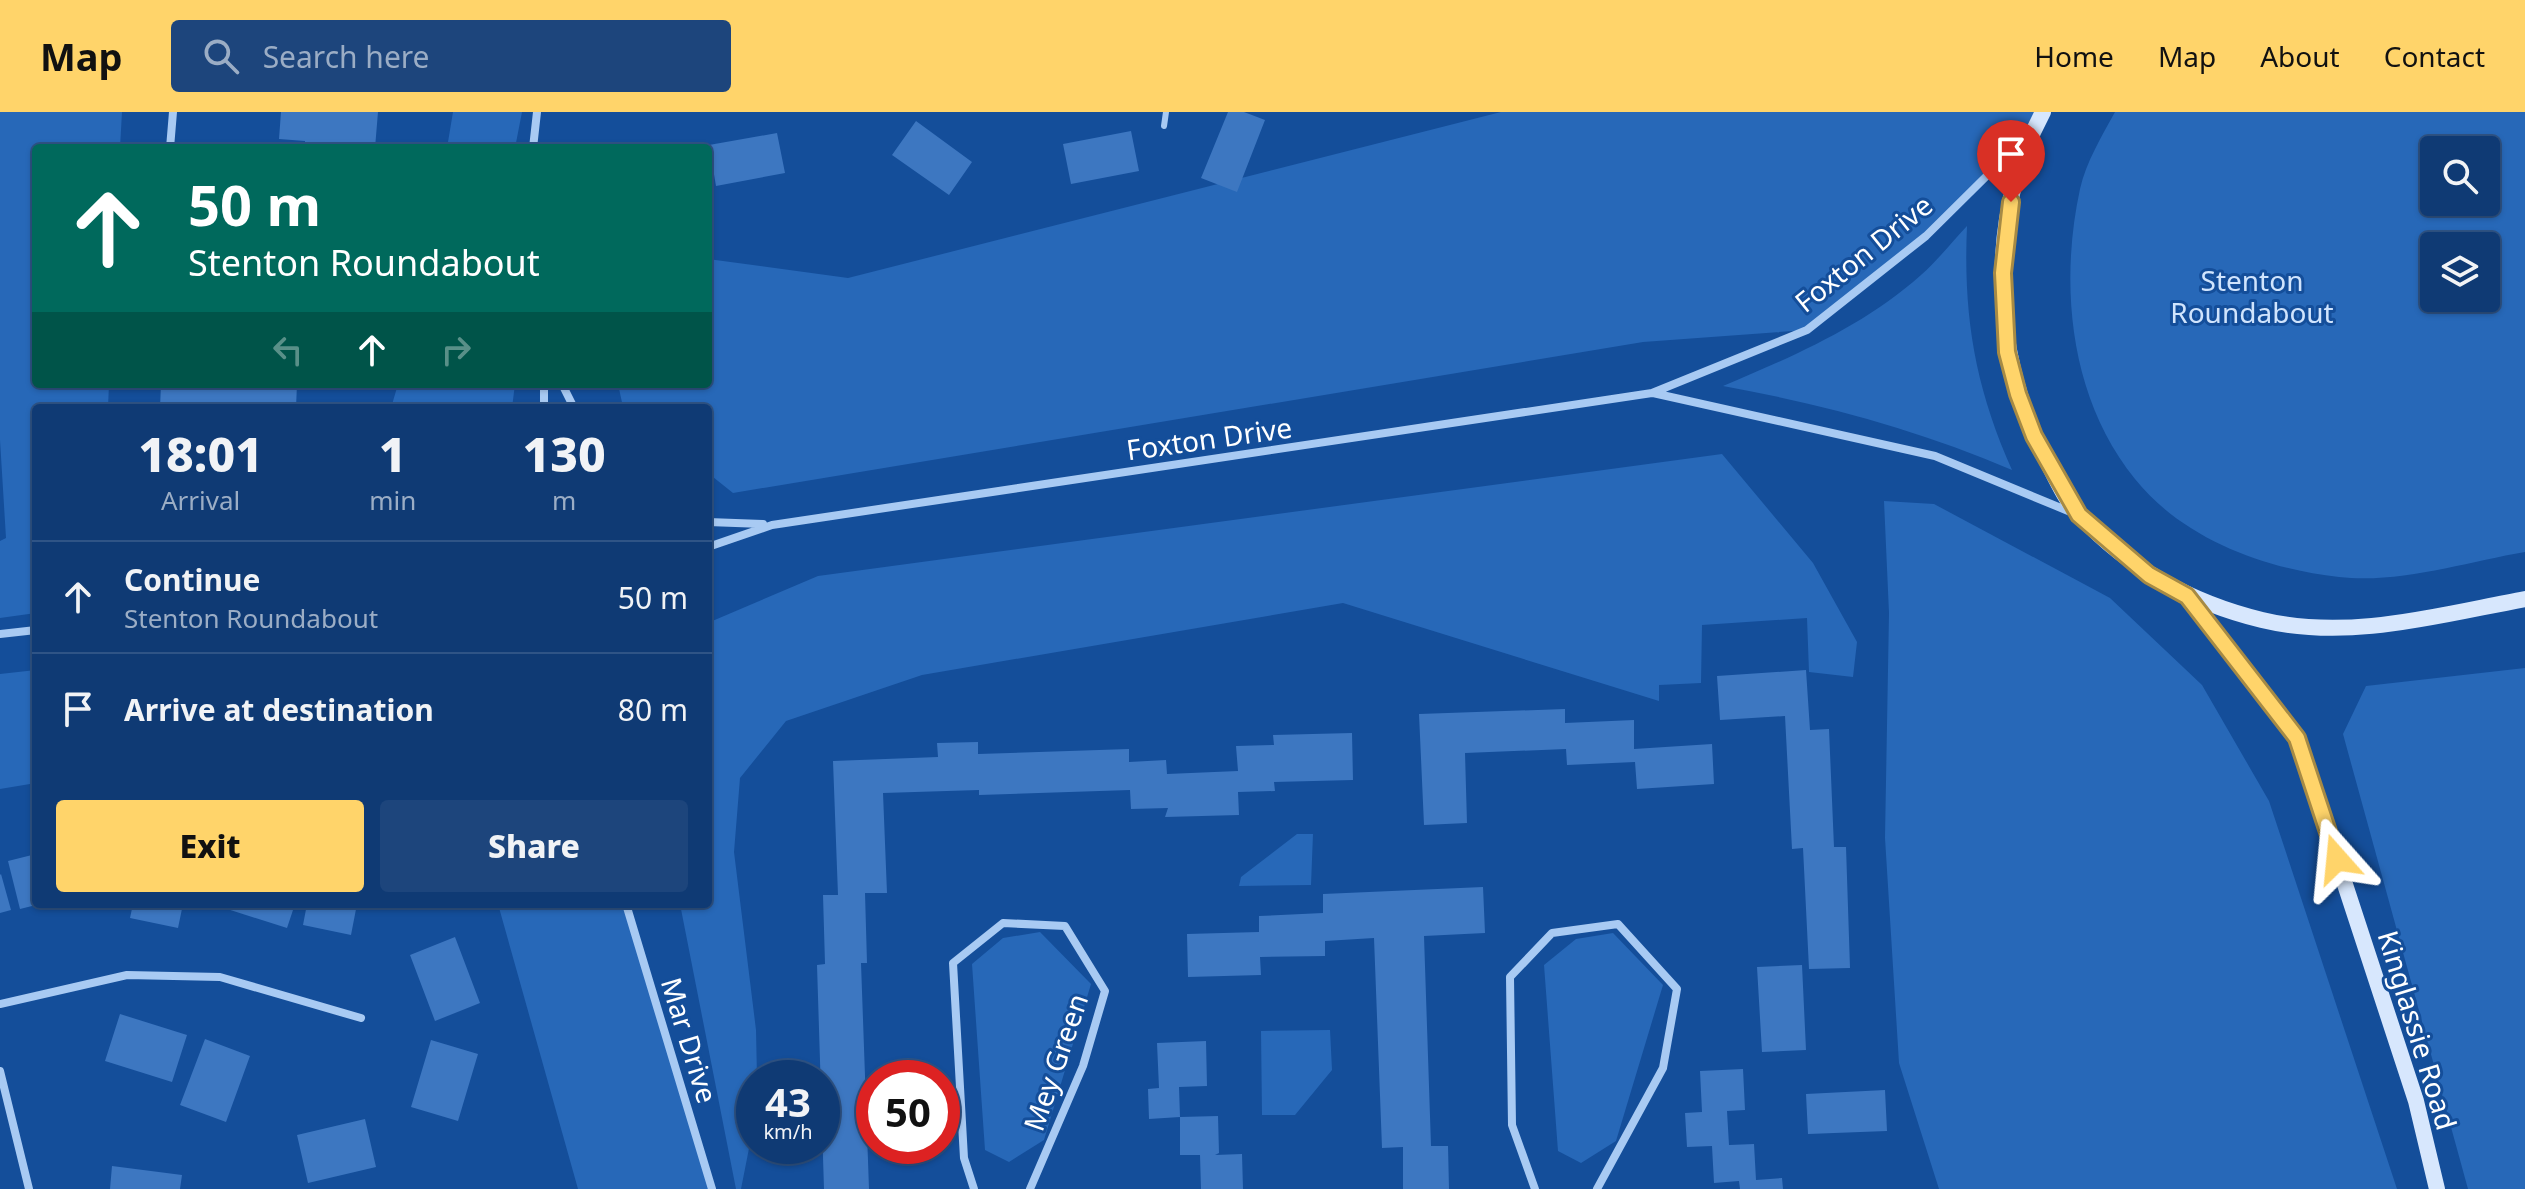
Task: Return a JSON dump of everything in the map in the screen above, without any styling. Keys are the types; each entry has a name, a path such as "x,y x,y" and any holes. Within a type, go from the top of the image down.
{"main road":[{"path":"2043,112 2015,176 2007,228 2003,273 2007,352 2034,436 2079,515 2149,575 2187,596 2263,620 2316,629 2359,629 2525,599"},
{"name":"Kinglassie Road","path":"2187,596 2297,738 2416,1101 2437,1189"}],"street":[{"path":"170,144 173,112"},
{"path":"533,144 537,112"},
{"name":"Foxton Drive","path":"712,546 772,525 1652,393 1807,330 1926,236 2033,130"},
{"name":"Foxton Drive","path":"1652,393 1935,456 2079,515"},
{"name":"Foxton Drive","path":"712,522 772,525"},
{"path":"0,634 32,630"},
{"name":"Mar Drive","path":"627,908 712,1189"},
{"name":"Mey Green","path":"974,1189 964,1158 953,963 1003,923 1065,926 1105,991 1083,1066 1030,1189"},
{"path":"1535,1189 1512,1125 1510,977 1552,933 1618,924 1677,989 1663,1068 1597,1189"},
{"path":"0,1004 127,975 220,977 361,1018"},
{"path":"0,1071 29,1189"}],"lane":[{"path":"1164,126 1166,112"}],"green space":[{"path":"0,112 122,112 120,144 32,144 32,388 109,388 108,404 32,404 32,614 0,618 0,541 6,538 0,440"},
{"path":"453,112 522,112 516,144 448,144"},
{"path":"1501,112 2043,112 2033,130 1926,236 1807,330 1643,342 733,493 712,476 712,404 622,404 619,388 712,388 712,260 848,278"},
{"name":"Stenton Roundabout","path":"2115,112 2525,112 2525,552 2409,575 2339,577 2283,567 2227,548 2177,518 2155,500 2113,448 2096,414 2083,378 2075,340 2071,302 2074,226 2080,189 2095,149"},
{"path":"1967,226 1967,290 1974,351 1989,410 2012,470 1870,420 1723,386 1801,352 1876,310 1921,275"},
{"path":"397,388 514,388 512,404 392,404"},
{"path":"1722,454 1813,563 1857,642 1853,677 1809,672 1807,618 1702,625 1701,683 1659,685 1659,701 1343,603 922,675 786,721 740,778 734,852 756,1030 757,1060 736,1060 736,1164 746,1164 741,1189 736,1189 681,908 712,908 712,621 818,576"},
{"path":"1884,501 1934,504 2110,598 2202,685 2269,801 2397,1189 1939,1189 1899,1063 1885,838 1889,613"},
{"path":"2525,668 2525,1189 2468,1189 2343,734 2366,686"},
{"path":"32,670 32,784 0,789 0,674"},
{"path":"1297,834 1313,834 1311,885 1239,886 1241,877"},
{"path":"499,908 627,908 712,1189 578,1189"},
{"path":"1040,932 1091,984 1044,1140 1009,1162 985,1150 972,964 1003,938"},
{"path":"1613,933 1663,985 1616,1141 1581,1163 1558,1151 1544,965 1576,939"},
{"path":"1330,1030 1332,1070 1295,1115 1262,1115 1261,1031"}],"building":[{"path":"281,112 378,112 375,144 305,144 305,141 279,139"},
{"path":"1228,112 1244,112 1265,120 1237,192 1201,178"},
{"path":"916,121 972,162 949,195 892,155"},
{"path":"1131,131 1139,171 1071,184 1063,144"},
{"path":"777,133 785,173 716,186 712,144"},
{"path":"161,388 297,388 296,404 160,404"},
{"path":"1806,670 1810,730 1829,729 1834,847 1846,847 1850,968 1809,969 1803,848 1792,849 1785,716 1720,720 1717,676"},
{"path":"1565,709 1565,723 1634,720 1634,749 1712,744 1714,784 1637,789 1635,762 1567,765 1566,749 1465,753 1467,823 1424,825 1419,714"},
{"path":"1352,733 1353,780 1274,782 1275,791 1238,792 1239,815 1165,817 1168,808 1131,809 1130,790 979,795 979,790 883,793 887,893 865,893 867,963 861,963 864,1060 856,1060 856,1164 868,1164 869,1189 824,1189 823,1164 840,1164 840,1060 820,1060 817,965 825,964 823,895 838,895 833,761 938,757 937,743 978,742 978,754 1129,749 1129,762 1166,760 1167,774 1238,771 1236,746 1274,745 1273,735"},
{"path":"32,855 32,906 20,909 8,861"},
{"path":"0,875 11,910 0,913"},
{"path":"1483,887 1485,933 1424,936 1431,1146 1448,1146 1449,1189 1403,1189 1403,1147 1382,1148 1374,938 1325,941 1325,956 1260,957 1261,975 1188,977 1187,934 1259,932 1259,916 1323,913 1323,894"},
{"path":"132,908 182,908 178,928 130,918"},
{"path":"224,908 294,908 287,928"},
{"path":"306,908 356,908 351,935 303,925"},
{"path":"455,937 480,1003 435,1021 410,955"},
{"path":"1802,965 1806,1050 1762,1052 1757,967"},
{"path":"120,1014 187,1035 172,1082 105,1061"},
{"path":"205,1039 250,1056 226,1122 180,1105"},
{"path":"431,1040 478,1054 458,1121 411,1107"},
{"path":"1206,1041 1207,1086 1179,1087 1180,1117 1149,1119 1148,1089 1159,1088 1157,1043"},
{"path":"1743,1069 1745,1110 1727,1111 1729,1145 1754,1144 1756,1180 1782,1178 1783,1189 1740,1189 1739,1181 1714,1183 1712,1146 1687,1147 1685,1113 1702,1112 1700,1071"},
{"path":"1885,1090 1887,1131 1808,1134 1806,1094"},
{"path":"1218,1116 1219,1153 1215,1155 1242,1154 1243,1189 1201,1189 1200,1155 1180,1155 1180,1117"},
{"path":"365,1119 376,1167 308,1183 297,1135"},
{"path":"112,1166 182,1175 180,1189 110,1189"}],"route":[{"path":"2011,202 2003,273 2007,352 2034,436 2056,480 2079,515 2149,575 2187,596 2297,738 2337,859"}]}
